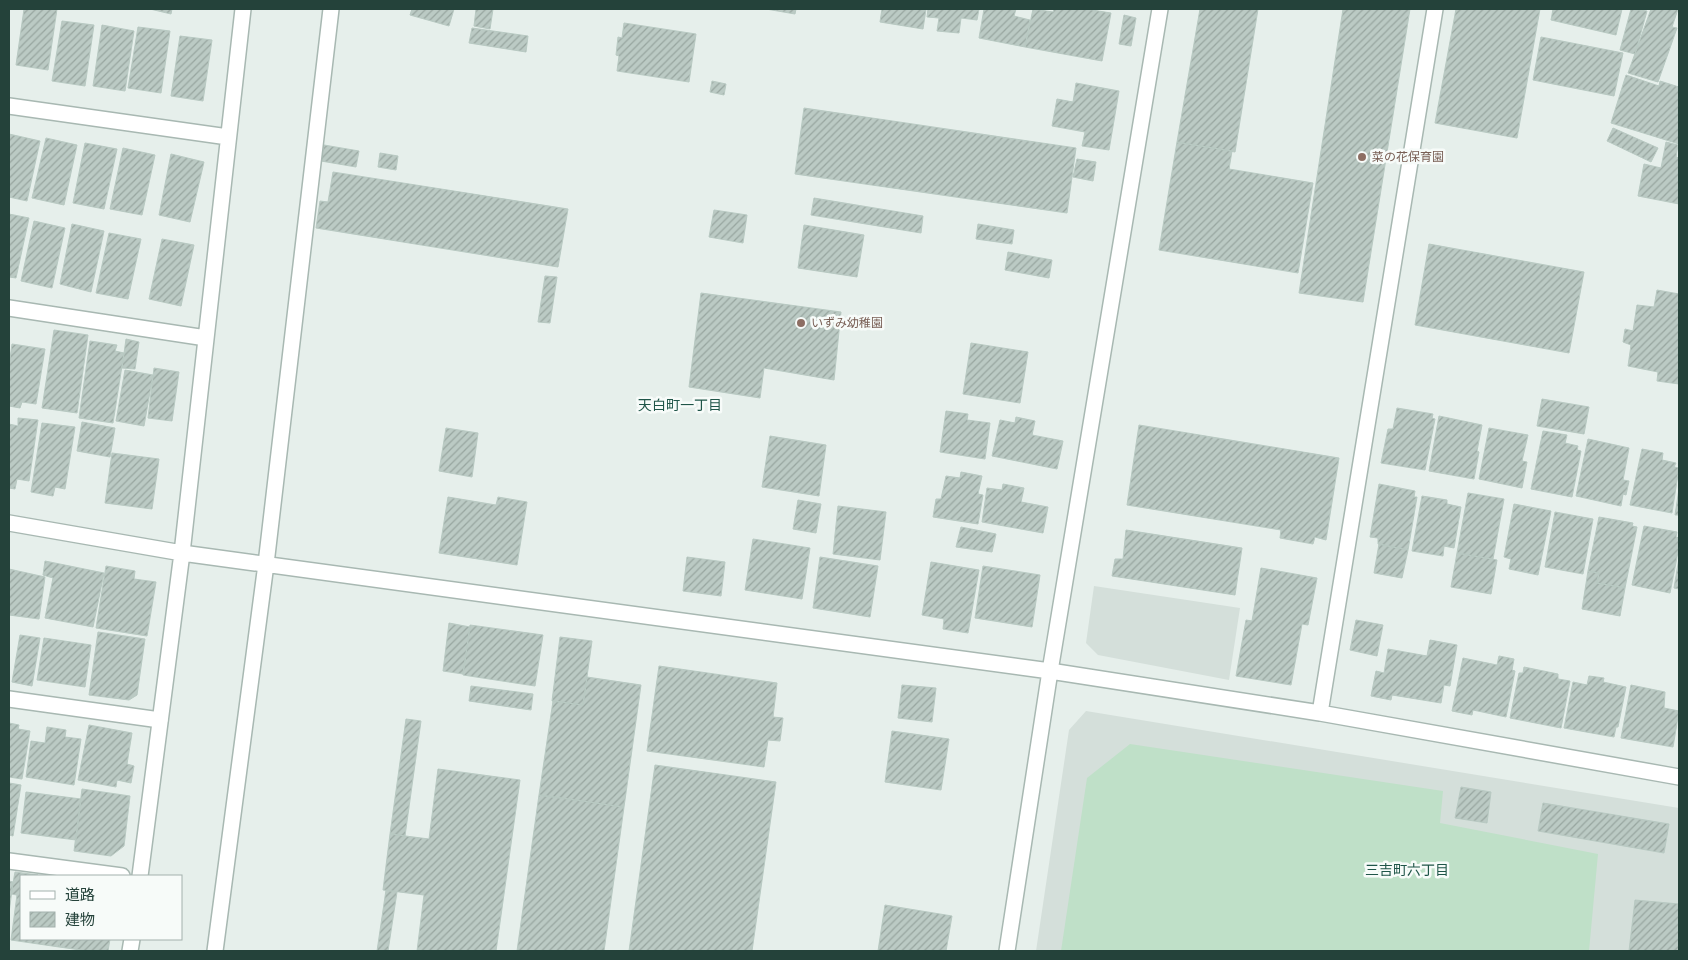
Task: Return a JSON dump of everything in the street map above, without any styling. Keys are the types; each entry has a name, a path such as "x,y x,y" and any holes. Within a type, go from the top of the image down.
{"street":[{"path":"140,875 182,554 243,9"},
{"path":"215,951 266,564 330,9"},
{"path":"1007,951 1050,671 1160,9"},
{"path":"1320,713 1435,9"},
{"path":"9,106 228,137"},
{"path":"9,308 206,338"},
{"path":"9,523 182,554 1050,671 1320,713 1679,777"},
{"path":"9,699 160,720"},
{"path":"9,860 115,875"}],"shaded area":[{"path":"1094,586 1240,608 1229,680 1098,655 1086,643"},
{"path":"1086,711 1679,808 1679,951 1036,951 1069,730"}],"green space":[{"path":"1130,744 1443,791 1440,823 1598,854 1589,951 1061,951 1087,778"}],"building":[{"path":"24,9 57,9 48,70 16,65"},
{"path":"150,9 172,9 171,14"},
{"path":"412,9 454,9 449,26 410,15"},
{"path":"476,9 493,9 490,29 474,26"},
{"path":"766,9 796,9 795,14"},
{"path":"882,9 926,9 923,29 880,22"},
{"path":"928,9 979,9 977,20 961,18 959,33 937,31 939,18 927,17"},
{"path":"984,9 1016,9 1014,16 1030,20 1025,47 979,38"},
{"path":"1033,9 1053,12 1054,9 1086,9 1111,13 1102,61 1025,47"},
{"path":"1200,9 1258,9 1235,152 1177,142"},
{"path":"1343,9 1410,9 1363,302 1299,293"},
{"path":"1456,9 1540,9 1517,138 1435,123"},
{"path":"1553,9 1622,9 1616,35 1551,20"},
{"path":"1631,9 1647,11 1635,54 1620,50"},
{"path":"1651,9 1678,9 1672,27 1677,28 1658,82 1628,73"},
{"path":"1124,15 1136,18 1131,46 1119,44"},
{"path":"62,21 94,25 85,86 52,81"},
{"path":"624,23 696,34 689,82 617,71 619,56 616,55 618,37 622,38"},
{"path":"102,25 134,31 125,91 93,86"},
{"path":"138,27 170,31 161,93 128,88"},
{"path":"472,28 528,36 526,52 469,43"},
{"path":"180,36 212,40 203,101 171,96"},
{"path":"1541,37 1623,53 1614,96 1533,80"},
{"path":"1626,75 1659,86 1660,81 1679,87 1679,144 1611,123"},
{"path":"712,81 726,84 724,95 710,92"},
{"path":"1076,83 1119,91 1109,150 1082,146 1085,132 1052,126 1057,99 1073,102"},
{"path":"804,108 1076,148 1067,213 795,174"},
{"path":"1613,128 1658,148 1651,162 1607,141"},
{"path":"9,134 40,141 27,201 9,197"},
{"path":"46,138 77,145 64,205 32,198"},
{"path":"1177,142 1232,151 1229,169 1313,183 1298,273 1159,250"},
{"path":"1666,142 1678,145 1676,157 1679,158 1679,204 1638,196 1644,164 1661,168"},
{"path":"85,143 117,149 104,209 73,203"},
{"path":"324,145 359,151 356,167 321,161"},
{"path":"123,148 155,155 142,215 110,209"},
{"path":"380,153 398,156 396,170 378,167"},
{"path":"171,154 204,162 190,222 159,215"},
{"path":"1077,159 1096,162 1093,181 1073,177"},
{"path":"333,172 568,209 558,267 316,228 320,201 328,202"},
{"path":"814,198 923,216 921,233 811,215"},
{"path":"714,210 747,215 743,243 709,237"},
{"path":"9,214 29,218 16,278 9,277"},
{"path":"34,221 65,228 52,288 21,281"},
{"path":"72,224 104,231 91,292 60,284"},
{"path":"978,224 1014,230 1012,244 976,239"},
{"path":"804,225 864,235 857,277 798,268"},
{"path":"109,233 141,239 128,299 96,293"},
{"path":"162,239 194,245 181,306 149,299"},
{"path":"1429,244 1584,272 1569,353 1415,325"},
{"path":"1008,252 1052,260 1049,278 1005,270"},
{"path":"545,276 557,277 550,323 538,322"},
{"path":"1657,290 1679,294 1679,384 1657,381 1658,372 1628,366 1631,345 1623,342 1625,329 1633,331 1637,305 1654,307"},
{"path":"701,293 841,312 834,380 764,368 760,398 689,387"},
{"path":"54,330 88,335 77,413 42,408"},
{"path":"126,339 139,342 135,369 122,368"},
{"path":"90,341 117,345 115,351 124,353 113,423 79,418"},
{"path":"971,343 1028,352 1020,403 963,394"},
{"path":"12,344 45,349 36,404 22,402 20,408 9,406 9,366"},
{"path":"154,368 179,372 172,421 148,418"},
{"path":"125,370 153,375 144,426 116,421"},
{"path":"1542,399 1589,407 1584,434 1537,426"},
{"path":"1397,408 1433,414 1432,418 1435,419 1425,470 1381,463 1388,429 1393,429"},
{"path":"946,411 968,414 967,420 990,423 985,459 940,452"},
{"path":"1439,416 1482,425 1474,479 1429,471"},
{"path":"1016,417 1035,421 1032,435 1063,441 1057,469 992,456 1000,420 1015,423"},
{"path":"18,418 38,420 29,481 17,479 15,489 9,488 9,424 18,426"},
{"path":"82,422 115,428 110,457 77,451"},
{"path":"42,423 75,427 65,489 55,487 53,496 31,492"},
{"path":"1139,425 1339,458 1326,540 1315,537 1313,544 1280,538 1281,530 1127,505"},
{"path":"446,428 478,433 472,477 439,471"},
{"path":"1489,428 1528,435 1522,461 1527,462 1522,488 1479,479"},
{"path":"1543,431 1567,435 1565,443 1578,446 1577,450 1581,451 1572,497 1531,489"},
{"path":"770,436 826,445 819,496 762,487"},
{"path":"1588,439 1629,448 1623,480 1629,481 1626,495 1623,494 1621,506 1576,496"},
{"path":"1642,449 1663,453 1662,460 1676,463 1674,467 1679,468 1672,513 1630,505"},
{"path":"112,453 159,459 152,509 105,503"},
{"path":"961,472 982,476 978,494 983,495 978,524 933,517 936,499 941,499 946,476 960,478"},
{"path":"1003,484 1024,488 1021,502 1048,507 1043,533 982,522 987,488 1002,490"},
{"path":"1379,484 1415,491 1414,497 1417,497 1408,550 1378,544 1378,538 1370,537"},
{"path":"1679,489 1679,515 1675,515"},
{"path":"1468,493 1504,499 1493,559 1457,553"},
{"path":"1422,496 1447,500 1447,504 1461,507 1454,548 1444,546 1443,556 1412,551"},
{"path":"448,497 496,505 498,497 527,502 517,565 439,553"},
{"path":"798,500 821,504 816,533 793,529"},
{"path":"1514,504 1551,511 1538,575 1509,569 1511,559 1504,557"},
{"path":"838,506 886,512 880,560 833,554"},
{"path":"1555,512 1593,519 1583,574 1545,567"},
{"path":"1599,517 1633,523 1632,526 1637,527 1625,588 1597,583 1599,573 1588,571"},
{"path":"1644,526 1677,532 1676,537 1679,538 1679,547 1670,593 1632,585"},
{"path":"961,527 996,534 992,552 956,547"},
{"path":"1126,530 1242,548 1235,595 1112,576 1115,559 1123,559"},
{"path":"753,539 810,548 802,599 745,590"},
{"path":"1379,544 1408,550 1402,578 1374,573"},
{"path":"1457,553 1497,560 1491,594 1451,587"},
{"path":"687,557 725,562 721,596 683,591"},
{"path":"820,557 878,566 870,617 813,608"},
{"path":"1679,558 1679,589 1674,588"},
{"path":"45,561 104,573 93,627 45,618 53,578 43,575"},
{"path":"931,562 979,570 968,633 943,629 944,619 922,615"},
{"path":"106,566 135,571 134,579 156,582 147,636 96,628"},
{"path":"983,566 1040,575 1032,627 975,618"},
{"path":"1261,568 1317,578 1308,625 1302,624 1291,685 1236,676 1246,620 1252,621"},
{"path":"9,569 45,577 39,619 9,615"},
{"path":"1588,571 1599,573 1597,583 1625,588 1620,616 1582,609"},
{"path":"1356,620 1383,625 1377,656 1350,650"},
{"path":"449,623 470,627 463,674 443,671"},
{"path":"470,625 543,635 535,686 463,675"},
{"path":"98,632 145,639 137,695 129,700 89,695"},
{"path":"20,635 40,638 32,686 12,682"},
{"path":"560,637 592,641 583,705 552,701"},
{"path":"44,638 91,645 85,687 37,680"},
{"path":"1430,640 1457,645 1450,686 1444,685 1441,703 1392,695 1391,700 1371,696 1376,671 1384,673 1388,649 1427,656"},
{"path":"1499,656 1514,659 1512,670 1515,671 1506,717 1473,710 1472,715 1452,711 1463,658 1497,665"},
{"path":"659,666 777,683 773,717 783,718 780,741 768,740 764,767 647,751"},
{"path":"1524,667 1558,674 1558,679 1570,681 1561,728 1510,718 1519,673 1523,673"},
{"path":"1589,676 1604,678 1603,682 1626,687 1618,727 1616,727 1614,737 1564,728 1573,682 1587,685"},
{"path":"587,677 641,685 624,807 539,795 553,701 583,705"},
{"path":"902,685 936,688 932,722 898,718"},
{"path":"1631,685 1665,692 1664,708 1679,711 1673,747 1621,738"},
{"path":"471,686 533,694 531,710 469,701"},
{"path":"406,719 421,721 405,836 390,834"},
{"path":"9,723 19,725 18,729 30,731 22,779 9,777"},
{"path":"89,725 132,733 127,764 134,766 131,783 117,780 116,787 78,780"},
{"path":"47,727 66,730 65,737 81,739 74,785 26,777 31,741 45,743"},
{"path":"892,731 949,739 941,790 885,782"},
{"path":"655,765 776,782 752,951 629,951"},
{"path":"438,769 520,780 496,951 417,951 424,895 383,890 390,834 429,839"},
{"path":"9,783 21,785 13,836 9,835"},
{"path":"1461,787 1491,792 1487,823 1455,818"},
{"path":"82,789 130,796 124,846 111,856 74,851"},
{"path":"26,792 81,799 76,840 21,833"},
{"path":"539,795 624,807 604,951 517,951"},
{"path":"1543,803 1669,824 1664,853 1538,831"},
{"path":"15,872 38,875 20,875 20,940 60,940 59,947 11,940 17,895 11,894"},
{"path":"9,881 13,882 9,913"},
{"path":"386,890 397,892 388,951 377,951"},
{"path":"1635,900 1679,904 1679,951 1629,951"},
{"path":"885,905 952,916 946,951 878,951"},
{"path":"60,940 110,940 108,951 88,951 59,947"}],"place":[{"name":"菜の花保育園","path":"1362,157"},
{"name":"いずみ幼稚園","path":"801,323"}],"district":[{"name":"天白町一丁目","path":"680,405"},
{"name":"三吉町六丁目","path":"1407,870"}]}
